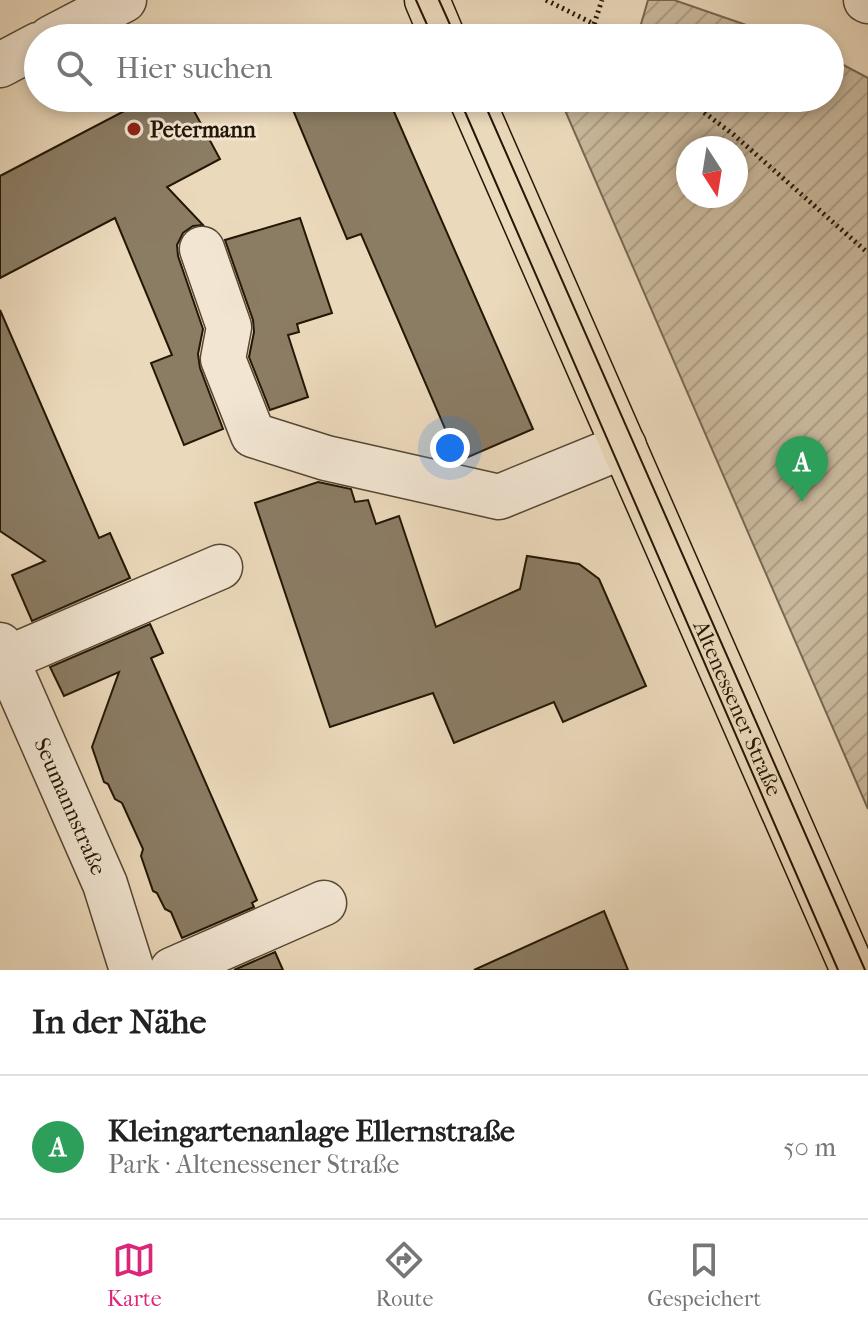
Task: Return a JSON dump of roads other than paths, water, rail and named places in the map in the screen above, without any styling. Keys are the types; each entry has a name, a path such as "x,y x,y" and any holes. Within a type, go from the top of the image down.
{"main road":[{"path":"427,0 437,24"},
{"name":"Altenessener Straße","path":"477,112 853,970"}],"street":[{"path":"78,24 124,0"},
{"path":"0,65 24,52"},
{"path":"202,249 229,327 223,359 253,435 326,458 499,497 624,446"},
{"path":"3,652 220,567"},
{"name":"Seumannstraße","path":"3,652 105,884 132,970"},
{"path":"172,970 324,903"}],"tram line":[{"path":"416,0 427,24"},
{"path":"439,0 450,24"},
{"path":"465,112 838,970"},
{"path":"488,112 865,970"}],"place":[{"name":"Petermann","path":"134,129"},
{"name":"Kleingartenanlage Ellernstraße","path":"802,502"}]}
